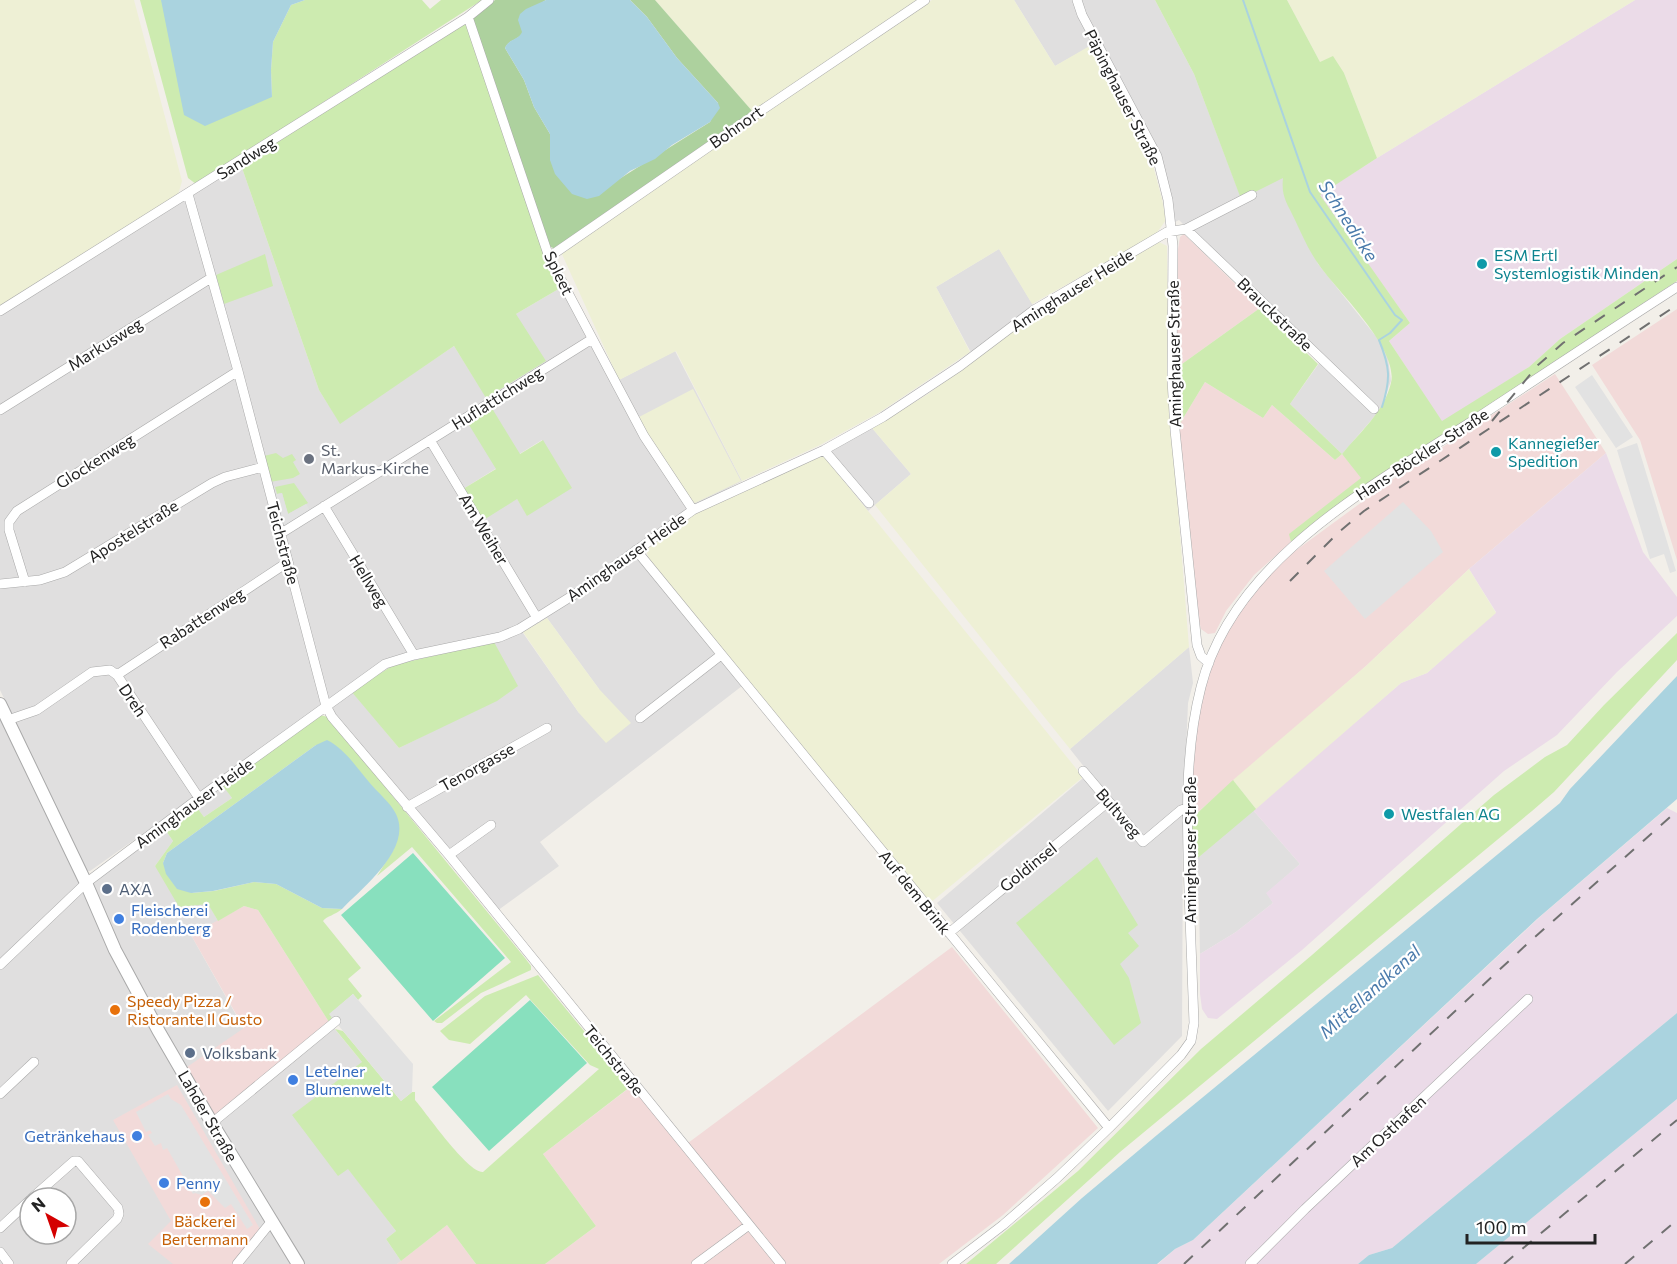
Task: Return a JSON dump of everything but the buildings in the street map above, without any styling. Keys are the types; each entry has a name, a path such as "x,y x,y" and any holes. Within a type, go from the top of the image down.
{"street":[{"name":"Sandweg","path":"0,311 468,17 489,0"},
{"name":"Bohnort","path":"549,257 759,111 926,0"},
{"name":"Päpinghauser Straße","path":"1077,0 1082,15 1157,156 1168,200 1172,231"},
{"name":"Spleet","path":"468,17 549,257 644,436 693,510"},
{"name":"Teichstraße","path":"188,194 238,371 326,706 332,717 449,855 781,1264"},
{"path":"1172,231 1186,229 1252,195"},
{"name":"Brauckstraße","path":"1186,229 1374,409"},
{"name":"Aminghauser Heide","path":"0,965 86,883 199,798 385,664 500,637 537,618 693,510 824,450 883,417 925,390 1034,310 1172,231"},
{"name":"Aminghauser Straße","path":"952,1264 1003,1225 1048,1186 1181,1055 1192,1036 1194,1023 1187,808 1193,725 1201,685 1209,663 1201,656 1197,645 1175,430 1172,380 1172,231"},
{"name":"Markusweg","path":"0,410 211,278"},
{"name":"Hans-Böckler-Straße","path":"1209,663 1223,632 1247,595 1277,561 1319,525 1369,489 1677,286"},
{"name":"Huflattichweg","path":"280,534 592,339"},
{"name":"Glockenweg","path":"25,582 9,530 9,522 17,512 238,371"},
{"name":"Am Weiher","path":"430,440 537,618"},
{"path":"824,450 868,503"},
{"name":"Apostelstraße","path":"0,584 47,579 65,572 212,483 225,477 263,467"},
{"name":"Hellweg","path":"324,506 414,656"},
{"name":"Auf dem Brink","path":"636,550 1109,1128"},
{"name":"Rabattenweg","path":"117,675 288,562"},
{"path":"640,718 721,655"},
{"name":"Dreh","path":"8,720 37,710 92,672 110,670 117,675 199,798"},
{"name":"Lahder Straße","path":"0,706 86,883 115,950 212,1123 298,1264"},
{"name":"Tenorgasse","path":"407,807 547,728"},
{"name":"Bultweg","path":"1083,771 1143,842 1181,810 1187,808"},
{"name":"Goldinsel","path":"948,933 1108,802"},
{"path":"449,855 491,825"},
{"name":"Am Osthafen","path":"1250,1264 1305,1209 1528,999"},
{"path":"212,1123 336,1022"},
{"path":"0,1094 34,1062"},
{"path":"46,1186 74,1161 78,1161 118,1208 117,1219 71,1264"},
{"path":"0,1228 18,1211"},
{"path":"237,1264 271,1222"},
{"path":"696,1264 749,1225"},
{"path":"0,1252 9,1264"}],"shaded area":[{"path":"1014,0 1155,0 1194,74 1241,198 1283,177 1318,264 1378,339 1388,358 1391,381 1380,410 1342,454 1290,404 1320,362 1179,220 1167,226 1156,155 1093,45 1055,66"},
{"path":"1635,0 1677,0 1677,259 1560,339 1529,367 1442,422 1389,341 1410,323 1319,195"},
{"path":"241,165 319,390 340,423 454,346 486,397 516,314 562,287 613,383 675,351 742,481 687,510 632,550 742,686 540,842 559,866 497,911 330,709 219,779 232,798 204,817 191,800 90,871 86,871 0,690 0,314","holes":["542,440 528,516 517,499 463,489","547,618 599,689 579,713 523,633","352,691 441,727 399,748"]},
{"path":"1184,234 1260,308 1175,369 1178,249 1180,237"},
{"path":"999,249 1038,313 975,360 936,287"},
{"path":"1677,309 1677,560 1640,440 1592,365"},
{"path":"1555,374 1606,453 1469,569 1366,666 1183,825 1201,683 1217,641 1257,588 1291,554 1392,480"},
{"path":"1592,375 1633,437 1616,448 1575,387"},
{"path":"1205,382 1263,418 1272,405 1335,460 1342,454 1362,478 1290,534 1291,542 1254,575 1226,611 1215,633 1208,634 1201,629 1198,616 1179,425"},
{"path":"872,428 911,474 868,511 822,454"},
{"path":"1637,443 1676,571 1670,573 1664,554 1650,559 1617,450"},
{"name":"Westfalen AG","path":"1606,453 1643,552 1677,597 1677,616 1617,672 1557,735 1504,771 1302,950 1217,1019 1208,1018 1202,1009 1200,994 1200,954 1236,932 1273,903 1266,893 1300,864 1253,810 1401,683 1427,673 1496,612 1469,569"},
{"path":"282,493 288,514 306,504 311,512 287,526 280,524 272,495"},
{"path":"1403,502 1431,531 1443,552 1365,619 1324,571"},
{"path":"1189,647 1193,683 1188,703 1183,825 1182,1036 1108,1111 937,903 1089,773 1070,749"},
{"path":"0,716 84,887 164,828 173,841 155,866 208,903 218,921 191,935 244,1029 233,1037 329,1022 362,1062 338,1175 348,1168 396,1231 386,1239 401,1261 397,1264 0,1264"},
{"path":"1667,808 1677,813 1677,1013 1392,1248 1369,1255 1358,1264 1158,1264 1175,1249 1193,1240 1542,915"},
{"path":"1253,810 1300,864 1267,893 1273,903 1236,932 1200,954 1199,904 1194,861"},
{"path":"244,906 258,910 329,1022 214,1116 187,1067 244,1028 191,935"},
{"path":"952,947 1098,1128 1003,1215 939,1264 545,1264 596,1226 543,1154 637,1082 688,1143"},
{"path":"353,994 413,1064 412,1092 401,1101 329,1014"},
{"path":"177,1085 261,1231 235,1264 173,1264 148,1244 171,1221 113,1120"},
{"path":"168,1094 171,1099 181,1105 253,1225 247,1229 231,1204 225,1208 208,1191 202,1195 193,1194 167,1148 163,1150 161,1143 155,1146 148,1135 152,1133 150,1130 146,1132 136,1112"},
{"path":"1677,1099 1677,1264 1476,1264"},
{"path":"447,1225 476,1264 397,1264"}],"green space":[{"path":"0,0 134,0 182,181 178,195 0,306"},
{"path":"140,0 161,0 272,97 273,42 291,5 305,0 422,0 430,9 441,0 482,0 196,184 188,178"},
{"path":"495,0 546,0 537,8 524,32 508,43 505,48 524,80 534,107 550,134 550,160 616,181 710,122 718,103 677,58 647,17 630,0 655,0 753,112 556,249 548,246 472,18"},
{"path":"655,0 920,0 753,112"},
{"path":"932,0 1014,0 1055,66 1093,44 1151,158 1166,220 1156,234 1032,304 999,249 936,287 970,352 880,412 820,445 742,481 676,351 619,380 561,252"},
{"path":"1155,0 1287,0 1320,62 1333,56 1344,73 1377,158 1320,195 1410,323 1389,341 1442,421 1529,367 1560,339 1677,259 1677,281 1355,493 1291,542 1289,534 1361,478 1342,454 1371,421 1383,403 1391,383 1391,369 1377,338 1312,254 1285,200 1283,178 1241,199 1194,74"},
{"path":"1287,0 1635,0 1377,158 1344,73 1320,62"},
{"path":"465,22 562,287 516,314 546,361 486,398 454,346 340,424 319,390 241,165"},
{"path":"1159,242 1167,246 1168,385 1189,647 1070,749 875,505 911,474 872,428 928,394 1038,313"},
{"path":"265,254 273,286 224,304 216,275"},
{"path":"1260,308 1318,364 1290,404 1342,454 1335,460 1272,405 1263,418 1205,382 1179,425 1175,369"},
{"path":"693,389 741,481 695,503 690,502 637,418"},
{"path":"490,405 520,454 543,440 572,488 527,516 517,499 482,521 463,489 496,469 466,420"},
{"path":"276,453 283,458 292,454 296,460 293,462 300,474 293,478 270,482 264,456"},
{"path":"822,454 1083,777 930,903 649,559 646,550 696,513"},
{"path":"294,483 308,503 288,514 282,493 277,494 275,487"},
{"path":"1469,569 1496,613 1427,673 1401,683 1256,809 1233,780 1366,666"},
{"path":"547,618 599,689 631,723 606,743 579,713 523,632"},
{"path":"1677,633 1677,660 1554,792 1120,1152 996,1264 966,1264 1078,1171 1201,1049 1494,795 1545,757 1567,745"},
{"path":"494,642 518,686 497,701 399,748 351,691 394,665"},
{"path":"320,715 328,717 531,966 531,970 481,993 442,1023 434,1021 511,962 412,847 377,876 394,849 316,745 167,853 163,863 191,893 214,891 254,882 276,884 322,908 342,909 323,921 361,968 348,979 362,996 358,1000 353,994 330,1014 332,1017 329,1022 258,910 244,906 218,921 208,904 179,907 155,866 173,841 164,828 195,805 204,817 232,798 223,786"},
{"path":"1233,780 1256,809 1193,862 1192,818"},
{"path":"413,853 505,958 433,1021 341,915"},
{"path":"1097,857 1138,925 1128,933 1139,946 1120,964 1129,978 1141,1023 1114,1045 1016,923"},
{"path":"538,975 630,1087 543,1154 596,1226 545,1264 476,1264 447,1225 401,1261 386,1239 396,1231 348,1169 338,1176 292,1115 362,1062 335,1029 343,1031 401,1101 415,1092 415,1100 448,1142 476,1170 483,1172 599,1069 590,1065 526,995 470,1044 449,1040 440,1031 485,996"},
{"path":"530,1000 587,1063 489,1151 432,1087"}],"water":[{"path":"161,0 305,0 291,5 273,42 272,97 205,126 184,115"},
{"path":"546,0 630,0 647,17 677,58 720,108 710,122 672,145 655,159 630,171 599,196 587,199 572,194 555,174 550,160 550,134 534,107 524,80 505,48 522,32 518,20 520,14"},
{"name":"Mittellandkanal","path":"1677,676 1677,799 1537,919 1193,1240 1175,1249 1157,1264 1009,1264 1157,1135 1560,803 1570,789"},
{"path":"327,740 345,753 391,806 396,814 399,827 398,841 383,867 342,909 322,908 276,884 254,882 213,891 191,893 177,889 166,874 163,863 167,853 316,745"},
{"path":"1677,1013 1677,1099 1476,1264 1358,1264 1369,1255 1392,1248"}],"waterway":[{"name":"Schnedicke","path":"1243,0 1310,192 1395,315 1402,320 1390,333 1379,340 1388,373 1382,407"}],"railway":[{"path":"1492,421 1538,365 1563,343 1677,267"},
{"path":"1290,581 1339,532 1364,511 1677,305"},
{"path":"1184,1264 1526,945 1677,811"},
{"path":"1504,1264 1677,1120"},
{"path":"1625,1264 1677,1220"}],"place":[{"name":"ESM Ertl Systemlogistik Minden","path":"1482,264"},
{"name":"Kannegießer Spedition","path":"1496,452"},
{"name":"St. Markus-Kirche","path":"309,459"},
{"name":"Westfalen AG","path":"1389,814"},
{"name":"AXA","path":"107,889"},
{"name":"Fleischerei Rodenberg","path":"119,919"},
{"name":"Speedy Pizza / Ristorante Il Gusto","path":"115,1010"},
{"name":"Volksbank","path":"190,1053"},
{"name":"Letelner Blumenwelt","path":"293,1080"},
{"name":"Getränkehaus","path":"137,1136"},
{"name":"Penny","path":"164,1183"},
{"name":"Bäckerei Bertermann","path":"205,1202"}]}
